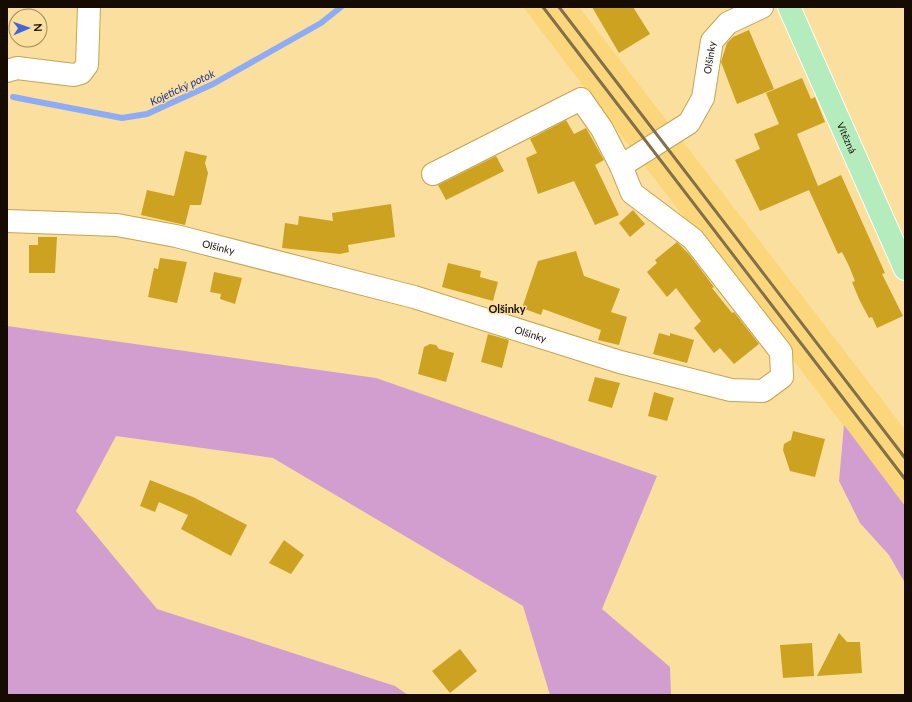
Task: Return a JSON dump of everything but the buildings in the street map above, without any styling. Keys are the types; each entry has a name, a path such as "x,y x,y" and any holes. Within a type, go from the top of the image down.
{"main road":[{"name":"Vítězná","path":"789,7 905,270"}],"street":[{"path":"7,71 17,68 74,75 81,73 87,65 88,7"},
{"name":"Olšinky","path":"621,166 689,123 703,98 712,41 728,23 762,7"},
{"name":"Olšinky","path":"7,221 117,225 176,236 414,297 620,362 731,390 763,391 782,377 781,352 693,240 632,193 621,166 602,129 581,99 433,174"}],"shaded area":[{"path":"523,7 579,7 880,397 905,430 905,506"},
{"path":"7,326 376,378 657,476 602,609 670,667 671,695 550,695 523,606 273,458 116,436 76,511 157,609 395,686 408,695 7,695"},
{"path":"844,425 905,506 905,583 889,555 860,523 839,481"}],"waterway":[{"name":"Kojetický potok","path":"13,97 122,118 147,114 213,84 321,23 341,7"}],"railway":[{"path":"543,7 905,479"},
{"path":"559,7 905,458"}],"district":[{"name":"Olšinky","path":"507,308"}]}
